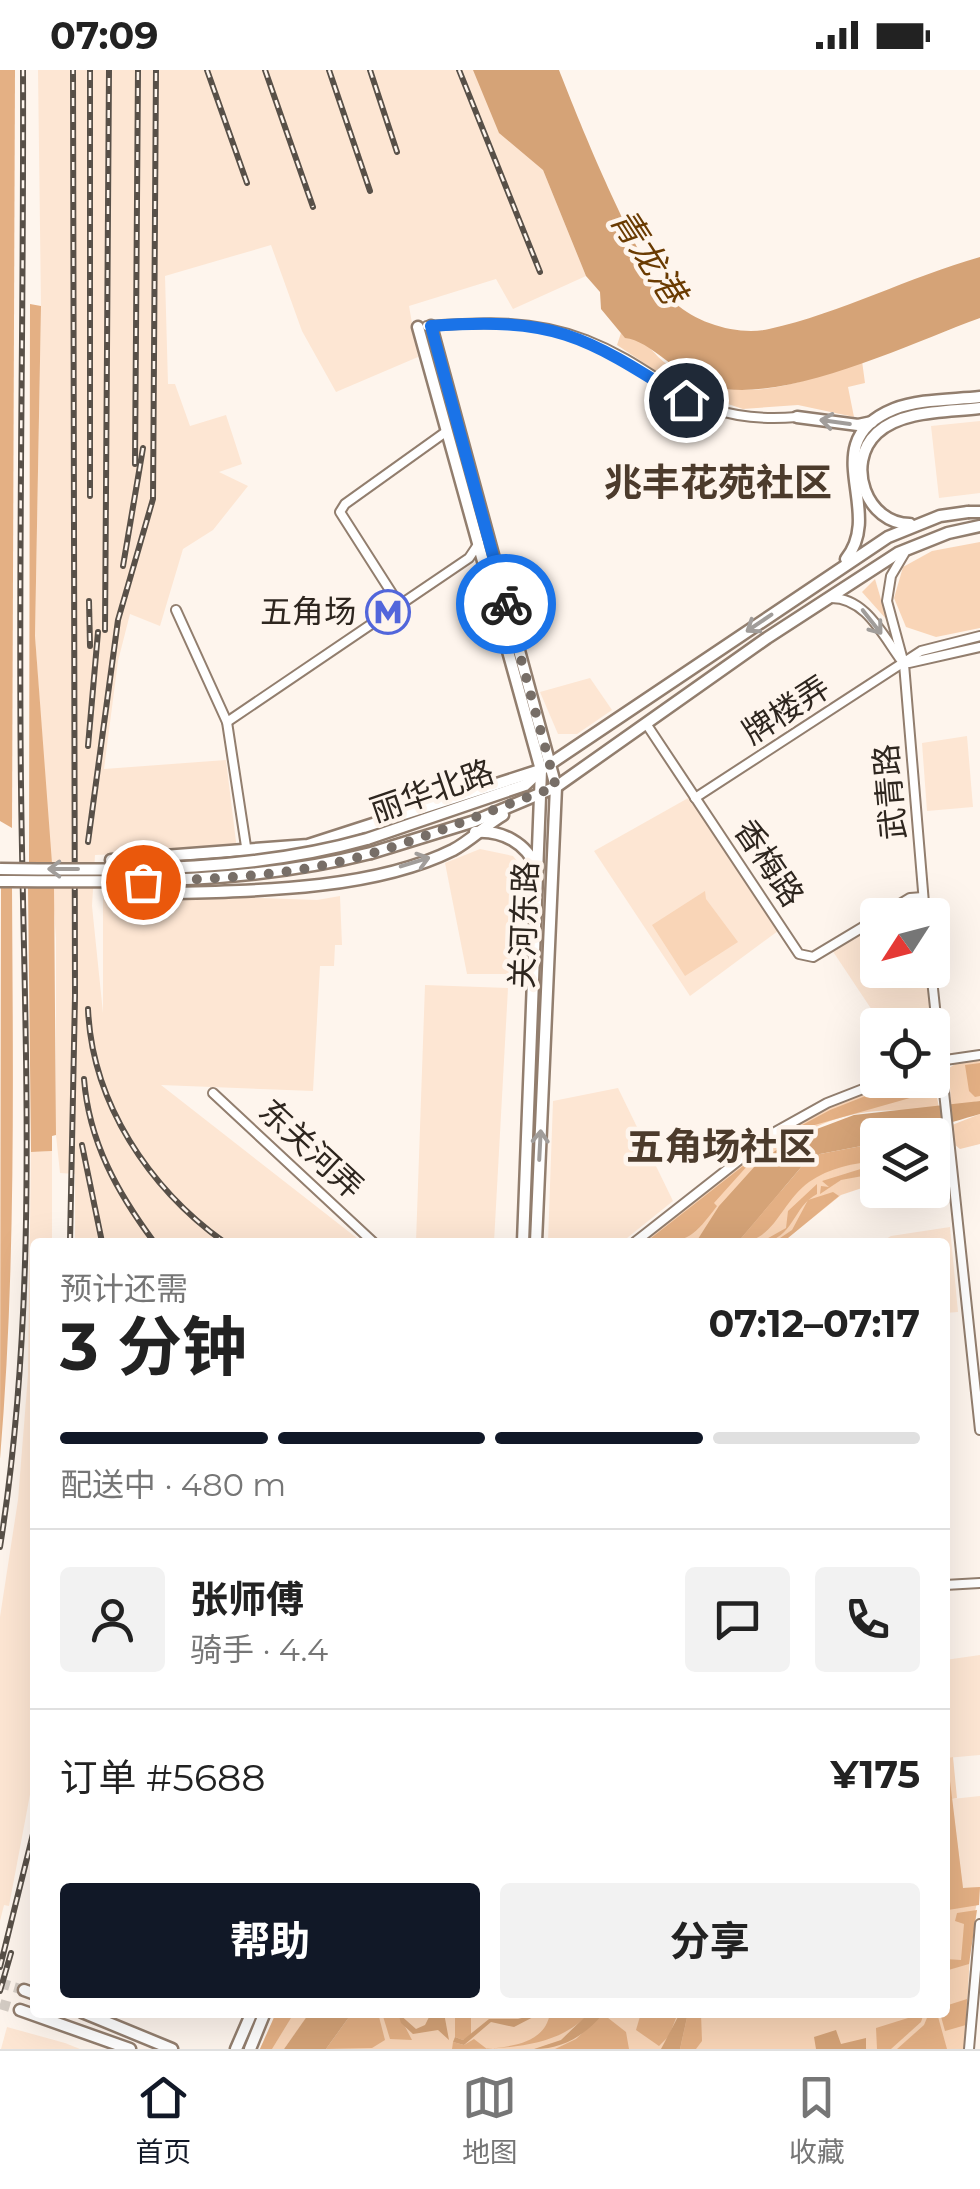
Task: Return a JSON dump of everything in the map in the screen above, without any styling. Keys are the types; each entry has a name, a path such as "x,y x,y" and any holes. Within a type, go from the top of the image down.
{"main road":[{"name":"关河东路","path":"418,326 478,546 545,768 556,787 536,1238"},
{"name":"关河东路","path":"431,326 545,768 523,1238"},
{"path":"797,417 858,425 873,422 898,408 980,397"},
{"path":"916,524 892,524 876,514 864,486 862,458 868,446 875,435 899,418 980,408"},
{"path":"839,567 860,536 853,459 855,446 873,422"},
{"name":"丽华北路","path":"0,869 128,870 246,864 309,856 525,785 839,567 916,524 974,512"},
{"name":"丽华北路","path":"0,882 143,882 253,876 371,853 429,836 556,787 830,598 920,543 978,526"},
{"path":"111,860 246,854 308,845 545,768"},
{"path":"110,895 297,887 354,878 452,850 543,792"},
{"path":"429,836 475,832 508,836 524,848 539,872"},
{"path":"20,2010 30,2014"},
{"path":"43,2018 130,2049"},
{"path":"97,2018 172,2049"},
{"path":"236,2049 249,2018"},
{"path":"250,2049 263,2018"}],"street":[{"path":"418,326 501,321 550,328 591,342 686,400 730,415 766,420 797,417"},
{"path":"400,606 340,512 345,504 447,432"},
{"path":"227,722 469,558 485,528"},
{"name":"武青路","path":"920,543 900,557 891,576 888,600 904,664 923,897"},
{"path":"830,598 845,598 859,604 904,664"},
{"path":"176,610 227,722 246,854"},
{"path":"897,632 904,643 922,651"},
{"name":"牌楼弄","path":"695,798 922,651 980,636"},
{"name":"牌楼弄","path":"904,664 980,647"},
{"name":"香梅路","path":"647,725 799,954 813,957 860,928"},
{"name":"香梅路","path":"910,898 923,897"},
{"path":"950,1058 980,1055"},
{"path":"640,1238 775,1132 827,1103 860,1090"},
{"name":"东关河弄","path":"213,1093 369,1238"},
{"path":"943,1098 980,1430"},
{"path":"950,1585 980,1583"},
{"path":"969,2049 980,1924"}],"shaded area":[{"path":"0,70 15,70 12,828 0,821"},
{"path":"38,70 522,70 543,170 586,276 513,309 496,279 409,306 418,357 336,392 302,331 271,245 165,276 168,384 175,384 190,426 226,415 242,464 219,472 248,486 213,530 183,549 160,626 130,614 118,661 104,769 226,760 237,850 95,855 92,906 103,1013 103,892 317,900 340,896 342,945 335,945 334,966 320,966 313,1091 161,1085 357,1238 75,1238 75,1174 60,1173 56,1135 56,939 35,636 41,306"},
{"path":"473,70 559,70 611,194 644,260 675,303 695,317 745,331 769,329 980,257 980,318 808,380 739,390 698,381 644,345 625,338 601,309 600,292 586,276 543,170 499,133"},
{"path":"30,304 41,306 35,636 52,863 29,863"},
{"path":"621,333 641,341 689,377 714,386 738,390 786,385 862,361 865,383 848,387 854,417 798,405 743,409 683,389 617,345"},
{"path":"980,421 980,493 939,498 931,426"},
{"path":"980,542 980,628 936,637 906,627 894,598 903,567 932,551"},
{"path":"875,579 887,620 862,592"},
{"path":"590,678 612,710 577,734 558,734 540,692"},
{"path":"967,736 973,807 927,811 922,743"},
{"path":"690,797 778,931 690,996 594,851"},
{"path":"480,849 513,856 523,869 522,974 467,974 445,863"},
{"path":"54,886 56,1135 52,1136 52,1151 31,1152 28,887"},
{"path":"1,887 12,887 13,1102 9,1316 0,1459"},
{"path":"705,891 706,899 738,942 685,976 652,925"},
{"path":"860,933 860,988 929,988 931,1008 871,1008 832,950"},
{"path":"425,985 508,988 494,1238 416,1238"},
{"path":"980,1059 980,1101 951,1106 950,1067 960,1061"},
{"path":"980,1063 980,1096 975,1097 969,1091 965,1065"},
{"path":"618,1088 673,1201 627,1238 548,1238 553,1101"},
{"path":"851,1096 937,1098 939,1108 866,1112 829,1122 783,1146 763,1162 727,1200 699,1238 647,1238 776,1136"},
{"path":"860,1098 910,1098 790,1132 749,1164 688,1237 651,1238 780,1137 830,1110"},
{"path":"980,1101 980,1114 950,1122 950,1118 860,1118 860,1146 820,1154 803,1165 741,1238 699,1238 719,1206 756,1165 793,1138 854,1115"},
{"path":"980,1114 980,1144 960,1149 955,1145 952,1125"},
{"path":"860,1146 860,1163 809,1182 761,1236 741,1238 803,1165 820,1154"},
{"path":"860,1147 860,1189 841,1195 788,1238 741,1238 777,1193"},
{"path":"52,1151 52,1238 30,1238 30,1795 9,1906 4,1905 0,1921 0,1617 18,1500 28,1375 31,1152"},
{"path":"860,1169 860,1176 841,1180 820,1194 821,1186 829,1187 822,1181"},
{"path":"817,1184 817,1194 787,1229 775,1238 768,1238 786,1228 788,1211"},
{"path":"833,1192 839,1196 788,1238 780,1238 792,1230 808,1200"},
{"path":"950,1227 958,1312 950,1313 950,1238 888,1238"},
{"path":"980,1655 980,1755 950,1758 950,1659"},
{"path":"950,1757 953,1757 957,1798 952,1799 963,1888 980,1887 971,1932 965,2049 326,2049 348,2018 950,2018"},
{"path":"950,1781 963,1888 980,1887 979,1905 950,1910"},
{"path":"980,1796 980,1887 963,1889 952,1799"},
{"path":"977,1910 969,1964 950,1970 950,1959 961,1960 964,1924 955,1921 957,1913"},
{"path":"967,1999 966,2025 945,2031 941,2018 950,2018 950,2004"},
{"path":"274,2018 306,2018 284,2049 260,2049"},
{"path":"274,2018 291,2018 272,2049 260,2049"},
{"path":"306,2018 348,2018 326,2049 284,2049"},
{"path":"348,2018 379,2018 385,2040 372,2048 326,2049"},
{"path":"384,2018 401,2018 412,2040 390,2039"},
{"path":"400,2018 404,2018 416,2029 428,2018 445,2018 449,2040 438,2030 413,2034"},
{"path":"455,2018 471,2018 471,2036 463,2040 455,2037"},
{"path":"531,2018 514,2027 491,2022 464,2045 453,2042 455,2037 463,2040 489,2019"},
{"path":"548,2018 584,2018 561,2034 527,2045 495,2048 535,2037"},
{"path":"584,2018 599,2018 572,2040 534,2049 561,2040"},
{"path":"599,2018 608,2018 626,2032 629,2049 555,2049 576,2039"},
{"path":"640,2018 676,2018 669,2036 659,2046 636,2030"},
{"path":"677,2018 687,2018 680,2049 661,2049"},
{"path":"687,2018 701,2018 702,2041 696,2049 680,2049"},
{"path":"908,2018 922,2018 891,2049 877,2049 876,2028"},
{"path":"927,2018 938,2018 947,2049 897,2049"},
{"path":"7,2027 65,2043 80,2049 1,2049"},
{"path":"836,2030 841,2044 866,2038 866,2049 816,2049 814,2037"},
{"path":"474,2039 486,2049 452,2049 453,2042 464,2045"}],"tunnel":[{"path":"0,1983 24,1990"},
{"path":"0,2004 20,2010"}],"railway":[{"path":"0,1547 21,1358 27,1167 20,697 23,70"},
{"path":"70,1238 75,996 73,70"},
{"path":"90,70 90,496"},
{"path":"105,630 109,70"},
{"path":"135,464 138,70"},
{"path":"88,842 118,620 153,499 156,70"},
{"path":"207,70 247,183"},
{"path":"265,70 313,207"},
{"path":"329,70 370,191"},
{"path":"370,70 397,152"},
{"path":"459,70 540,272"},
{"path":"123,566 143,448"},
{"path":"89,601 90,646"},
{"path":"88,746 98,632"},
{"path":"88,1009 100,1077 129,1140 172,1196 219,1238"},
{"path":"84,1079 92,1124 107,1165 151,1238"},
{"path":"82,1145 101,1238"},
{"path":"0,1967 30,1846"},
{"path":"0,1991 11,1953"}],"way so far":[{"path":"143,882 253,876 332,863 474,821 556,787 506,604"}],"place":[{"name":"五角场","path":"388,612"}],"district":[{"name":"兆丰花苑社区","path":"718,483"},
{"name":"五角场社区","path":"721,1147"}],"route":[{"path":"506,604 431,326 501,321 550,328 591,342 686,400"}],"water label":[{"name":"青龙港","path":"648,256"}]}
